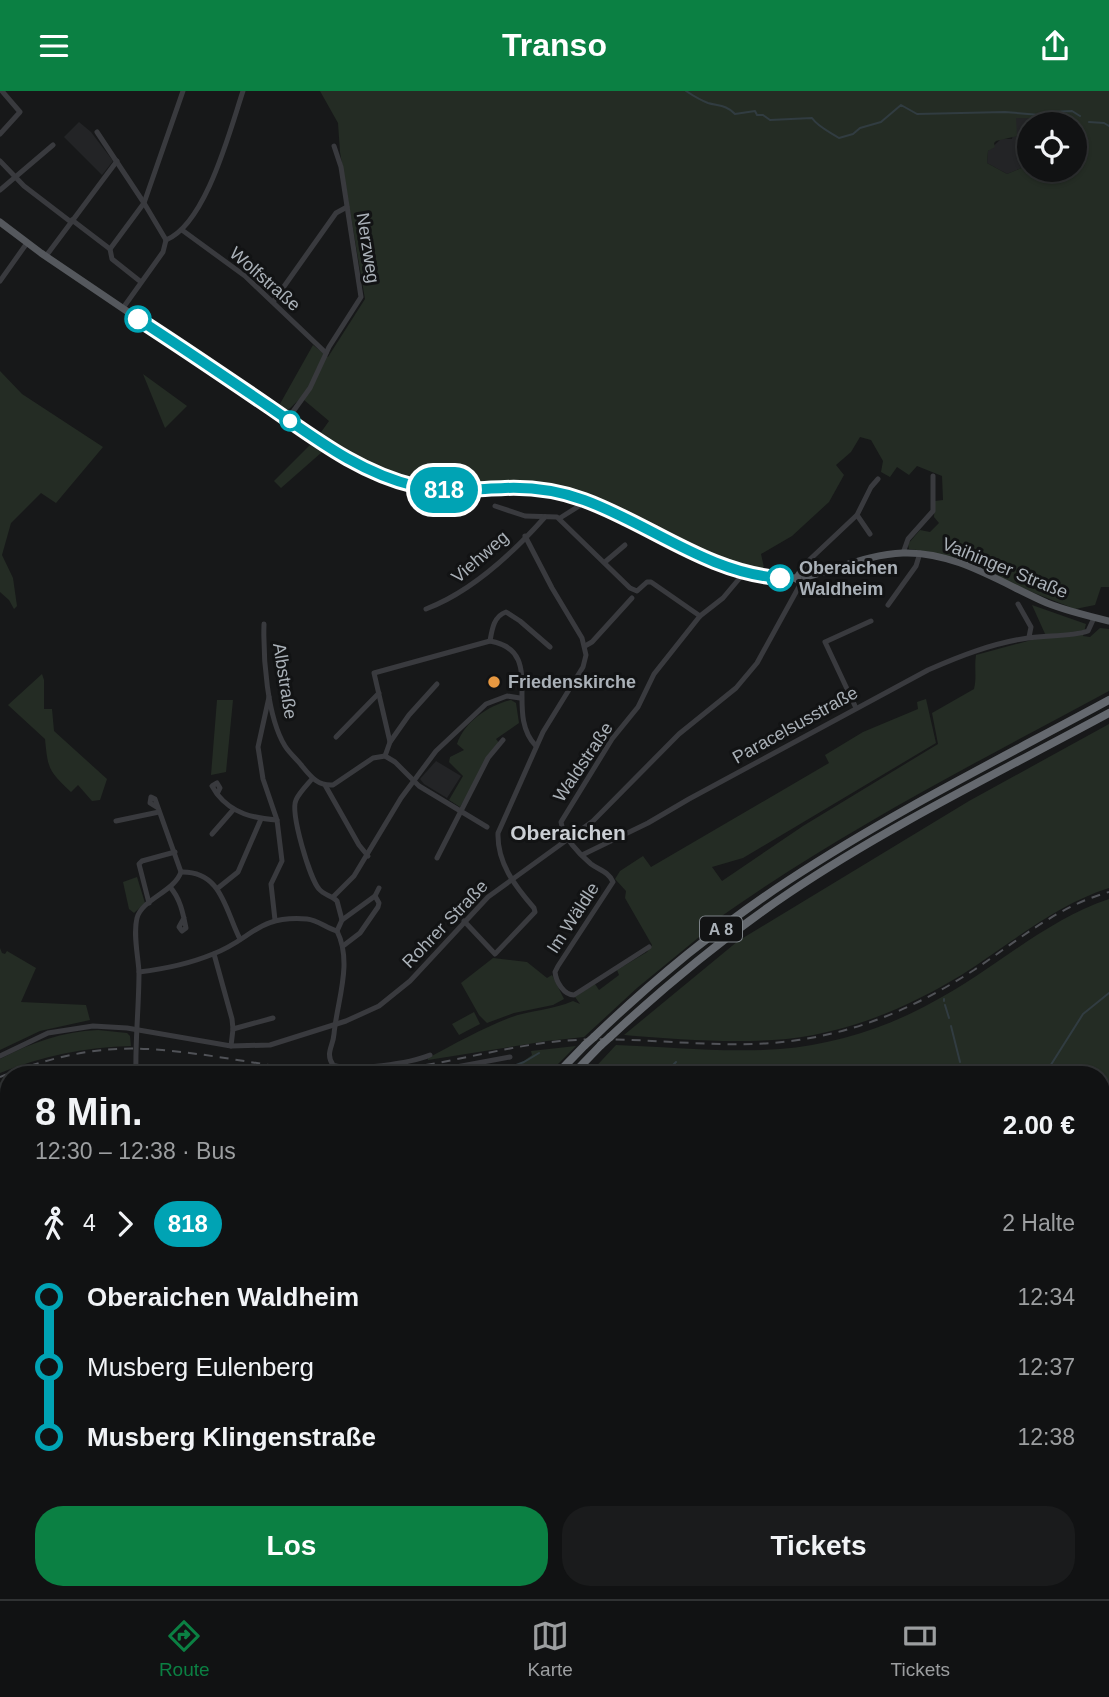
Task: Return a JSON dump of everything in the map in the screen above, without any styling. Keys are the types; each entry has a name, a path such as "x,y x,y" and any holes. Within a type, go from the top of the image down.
{"highway":[{"name":"A 8","path":"565,1066 673,966 788,881 869,831 1109,700"},
{"name":"A 8","path":"581,1066 692,965 789,893 884,835 1109,713"}],"main road":[{"name":"Vaihinger Straße","path":"0,222 288,420 357,465 388,478 435,489 474,491 523,488 587,501 744,573 801,577 879,556 903,552 920,553 958,562 1050,604 1109,621"}],"street":[{"path":"0,134 20,112 2,91"},
{"path":"110,249 144,203 183,91"},
{"path":"166,240 182,230 213,179 243,91"},
{"path":"97,132 166,240 163,253 123,308"},
{"path":"0,190 53,145"},
{"name":"Nerzweg","path":"288,420 310,388 326,353 361,297 339,156 334,146"},
{"path":"0,161 24,186 110,249 112,259 141,282"},
{"path":"46,256 117,161"},
{"path":"273,302 334,215 347,207"},
{"name":"Wolfstraße","path":"182,230 245,276 326,353"},
{"path":"0,281 27,243"},
{"path":"903,552 908,539 933,512 933,475"},
{"name":"Rohrer Straße","path":"0,1056 59,1030 93,1026 136,1030 231,1046 276,1044 366,1013 397,993 488,897 610,806 679,734 727,696 748,675 774,634 805,563 857,515 878,479"},
{"path":"559,518 587,501"},
{"path":"495,506 525,516 559,518 634,591 651,582 700,616"},
{"path":"857,515 870,534"},
{"name":"Viehweg","path":"426,609 445,602 470,587 545,517"},
{"path":"464,921 492,952 497,954 535,912 500,856 498,832 536,746 583,667 585,646 525,536"},
{"path":"605,562 625,545"},
{"path":"888,605 916,566 920,553"},
{"name":"Waldstraße","path":"568,839 562,827 564,816 612,739 638,707 654,674 700,616 723,598 744,573"},
{"path":"585,646 592,642 632,599"},
{"path":"1018,604 1031,627 1029,638"},
{"path":"491,641 494,624 501,614 506,612 550,647"},
{"name":"Paracelsusstraße","path":"582,855 648,823 947,661 988,647 1029,638 1083,633 1088,631 1094,618"},
{"path":"856,708 825,642 871,621"},
{"name":"Albstraße","path":"264,624 270,694 285,745 312,779 325,785"},
{"path":"390,742 374,673 491,641 509,648 518,659 523,676 520,698 524,723 531,741 536,746"},
{"path":"385,756 390,742 409,715 437,684"},
{"path":"336,737 379,693"},
{"path":"270,694 261,724 258,747 263,779 277,820 282,861 271,884 275,920"},
{"path":"333,897 354,877 412,781 458,728 486,704 507,696 520,698"},
{"path":"437,858 488,758 503,740"},
{"path":"368,856 325,785 338,783 373,758 385,756 396,762 412,781 487,827"},
{"path":"312,779 296,800 295,809 314,880 321,891 337,901 341,920 337,931 343,946 345,966 328,1056 335,1066 366,1066 430,1055"},
{"path":"217,794 233,810 261,819 277,820"},
{"path":"117,821 158,810 181,872 179,878 149,903 137,918 139,972 136,1066"},
{"path":"212,834 233,810"},
{"path":"218,888 238,872 261,819"},
{"path":"568,839 582,855"},
{"path":"149,903 139,864 175,852"},
{"name":"Im Wäldle","path":"582,855 610,875 612,884 555,972 566,993 574,995 649,947"},
{"path":"181,872 201,875 218,888 240,939"},
{"path":"170,887 178,899 184,918"},
{"path":"341,920 374,896 379,888"},
{"path":"343,946 360,933 378,907 379,903 374,896"},
{"path":"139,972 214,954 261,924 275,920 309,919 337,931"},
{"path":"214,954 233,1029 231,1046"},
{"path":"233,1029 273,1018"},
{"path":"462,1066 510,1057"}],"shaded area":[{"path":"320,91 1109,91 1109,587 1101,587 1095,605 1075,609 931,552 909,549 908,544 920,530 930,532 939,523 934,517 935,501 943,500 942,476 917,466 909,475 897,467 890,477 881,472 883,461 871,440 860,437 851,452 836,465 844,475 829,502 792,536 761,554 765,572 735,568 557,490 426,485 415,476 405,476 399,480 358,460 319,435 329,421 304,400 310,389 285,413 276,411 313,345 328,357 365,299 340,152 338,123"},
{"path":"1017,118 1017,170 1007,174 987,163 988,151 1001,139 1012,139"},
{"path":"79,122 91,132 113,161 102,175 64,137"},
{"path":"0,371 22,394 103,447 56,503 41,493 11,523 2,555 13,578 17,606 14,609 0,592"},
{"path":"143,374 187,406 165,428"},
{"path":"310,445 322,452 281,488 274,481"},
{"path":"1032,605 1086,624 1083,636 1090,637 1100,628 1109,629 1109,691 909,799 763,888 716,920 715,924 637,988 584,1037 428,1060 458,1042 509,1018 573,1001 580,1004 575,997 595,984 599,990 619,975 617,970 647,952 652,945 625,898 626,891 615,879 620,871 643,856 651,867 829,763 825,755 863,732 918,709 917,702 926,699 936,743 743,858 712,867 722,881 803,826 938,744 932,713 974,689 976,655 1046,636"},
{"path":"42,674 44,709 52,709 54,731 107,779 100,800 92,801 78,785 71,792 58,779 49,764 45,739 8,705"},
{"path":"217,700 233,700 226,772 211,775"},
{"path":"511,700 516,703 519,723 496,739 499,743 460,807 449,800 463,776 449,762 450,757 464,750 457,744 460,736 471,722 486,710"},
{"path":"1109,724 1109,888 1051,915 963,974 919,999 848,1027 798,1037 755,1041 624,1035 738,941 969,801"},
{"path":"436,761 461,776 447,798 420,779"},
{"path":"137,877 145,903 134,913 129,909 123,882"},
{"path":"1109,899 1109,1066 596,1066 616,1045 718,1050 780,1049 819,1044 877,1027 914,1012 954,990 1040,933 1085,908"},
{"path":"0,948 2,953 7,951 36,968 21,1002 86,1005 90,1020 40,1031 0,1050"},
{"path":"493,958 527,962 547,978 552,975 564,999 553,1005 514,1013 487,1023 479,1015 461,983"},
{"path":"474,1012 480,1024 459,1035 452,1024"},
{"path":"85,1031 127,1033 131,1046 64,1053 20,1066 0,1066 0,1059 24,1048 47,1039"},
{"path":"576,1046 556,1066 513,1066 532,1055 531,1051"}],"waterway":[{"path":"686,91 705,102 726,107 735,114 755,111 757,115 763,115 770,120 812,118 839,138 881,122 901,105 917,114 1017,113"},
{"path":"1051,112 1074,112"},
{"path":"1089,122 1109,126"},
{"path":"1050,1066 1083,1014 1109,993"},
{"path":"945,1005 949,1018"},
{"path":"951,1026 960,1062"},
{"path":"514,1066 539,1053"},
{"path":"673,1066 676,1062"}],"railway":[{"path":"418,1066 560,1041 590,1039 739,1044 822,1036 890,1015 933,994 974,970 1055,915 1109,892"},
{"path":"30,1066 109,1049 175,1051 277,1066"}],"bus line":[{"name":"818","path":"138,319 335,452 388,478 435,489 462,491 523,488 577,498 730,569 757,576 780,578"}],"place":[{"name":"Oberaichen Waldheim","path":"780,578"},
{"name":"Friedenskirche","path":"494,682"}],"district":[{"name":"Oberaichen","path":"568,833"}]}
